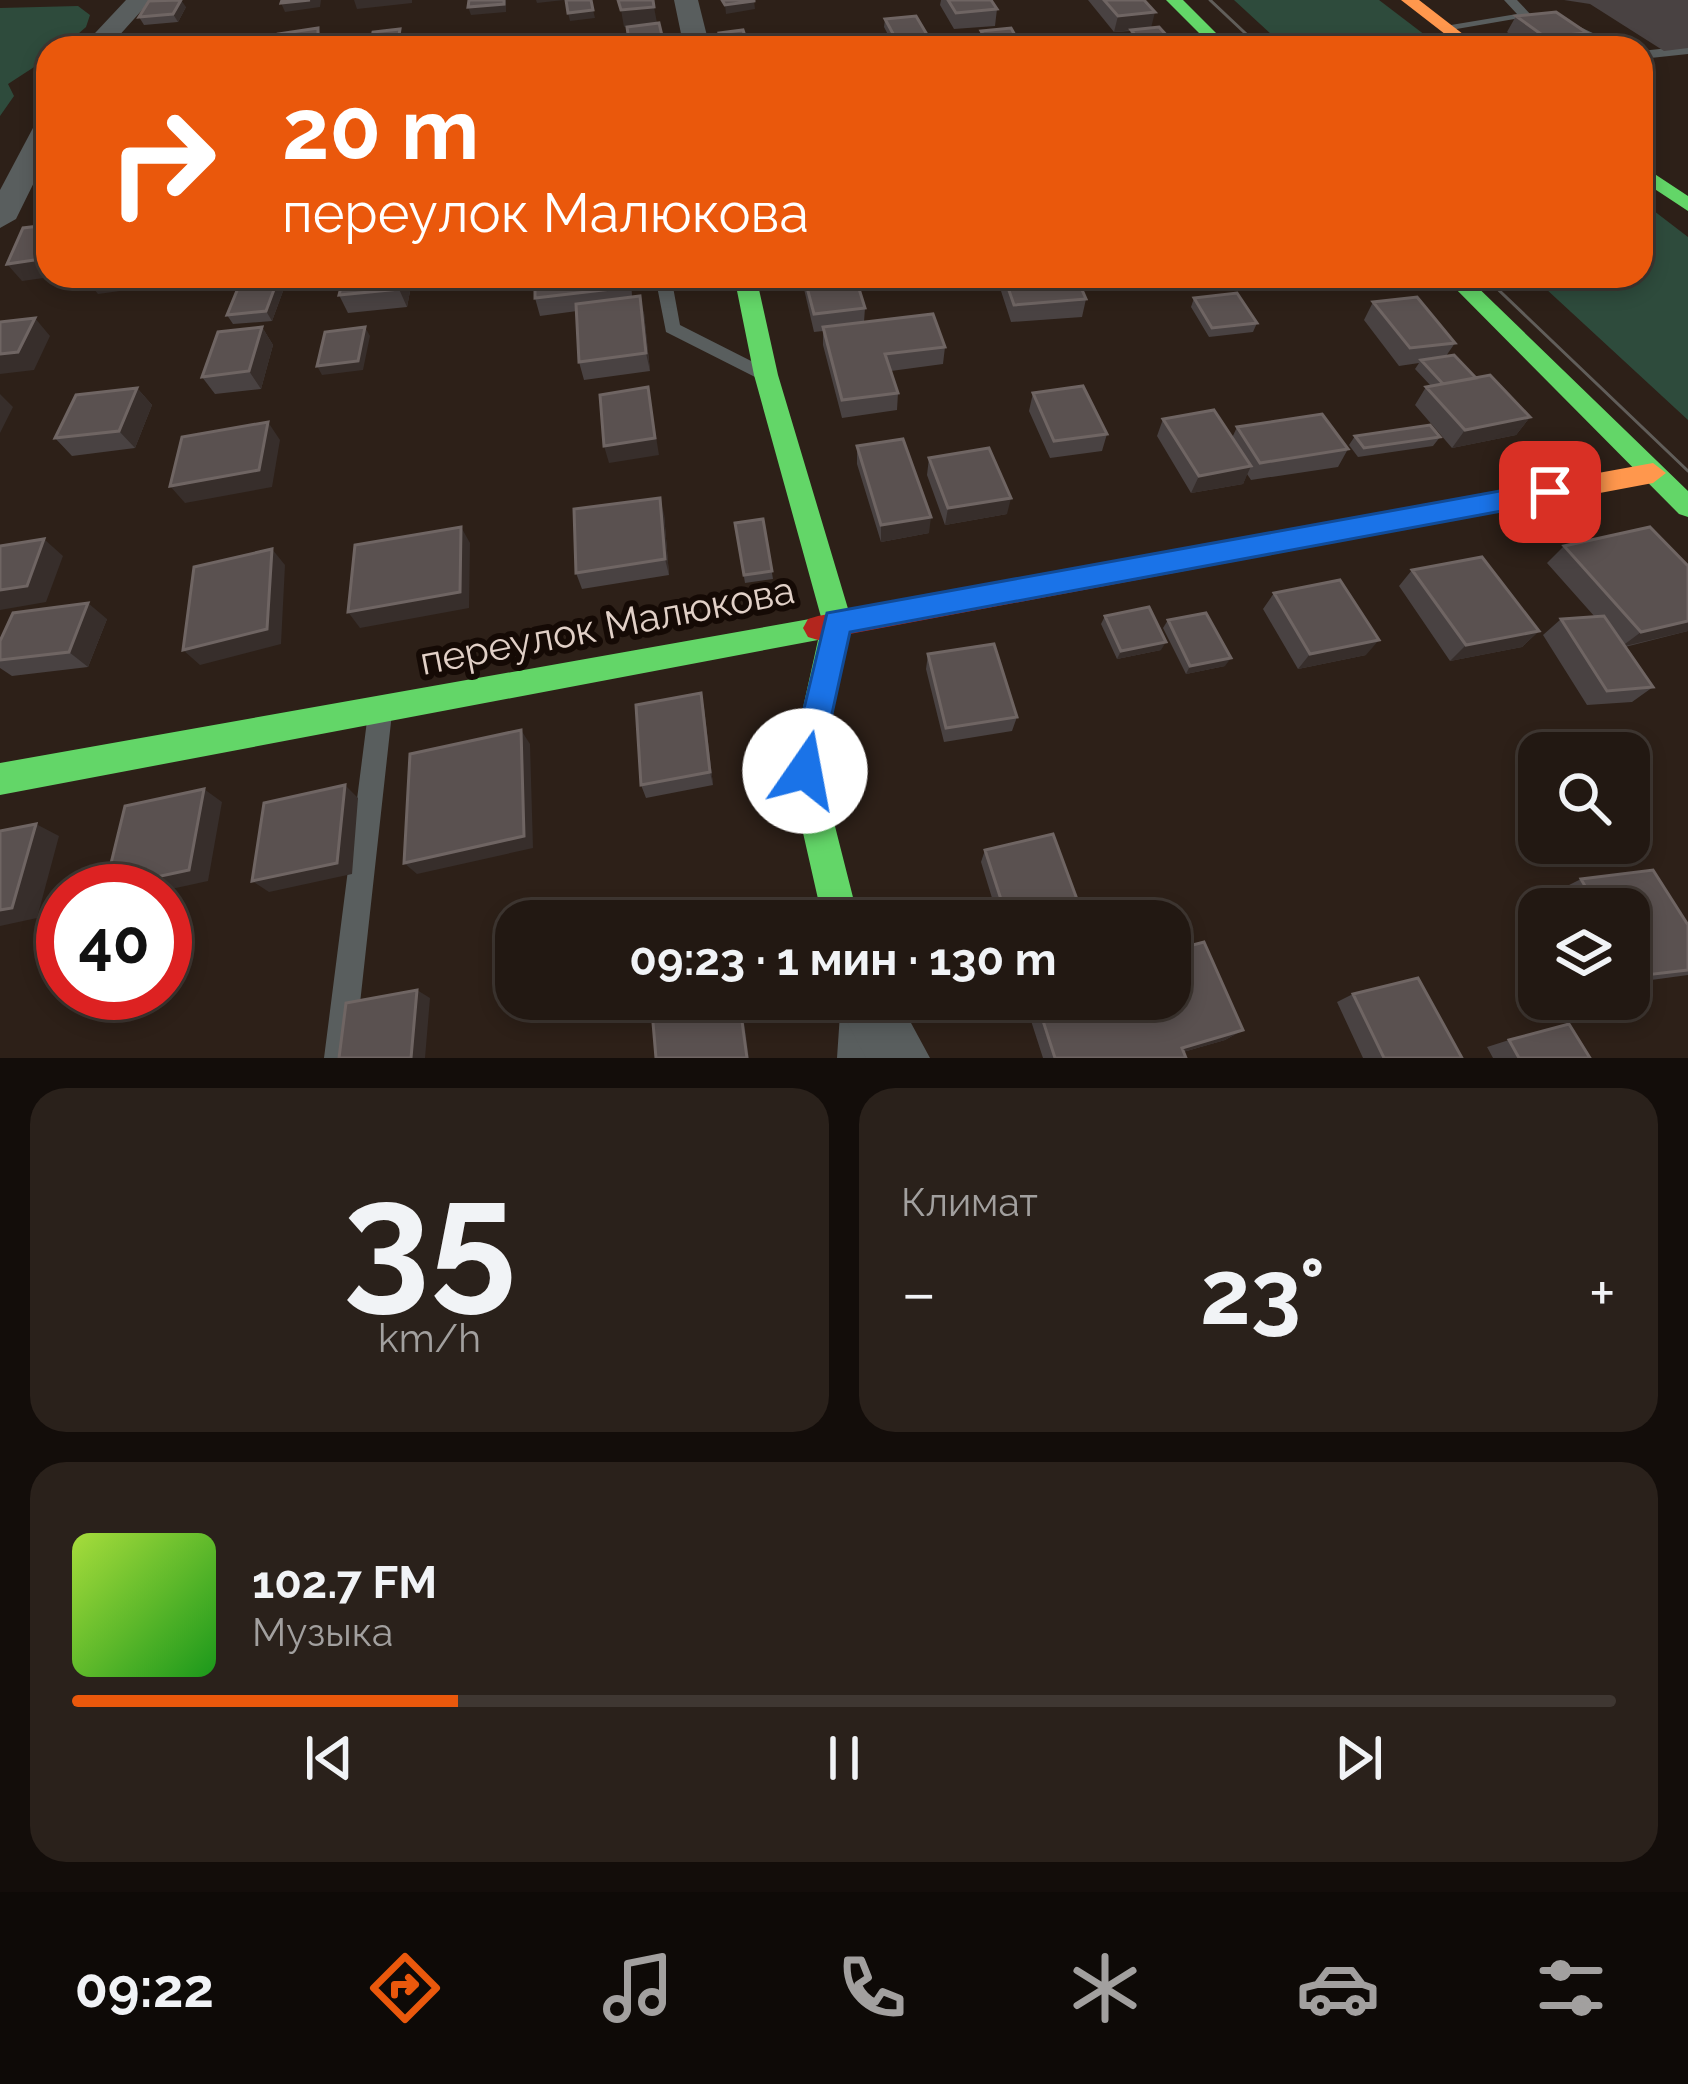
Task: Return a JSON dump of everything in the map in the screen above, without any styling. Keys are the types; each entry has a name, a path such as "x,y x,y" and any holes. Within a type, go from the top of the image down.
{"main road":[{"path":"1174,0 1210,36"},
{"path":"1409,0 1457,36"},
{"path":"1653,180 1688,205"},
{"path":"748,288 766,375 837,622 805,771 836,900"},
{"path":"1466,288 1688,507"},
{"name":"переулок Малюкова","path":"0,779 1653,473"}],"street":[{"path":"105,36 139,0"},
{"path":"686,0 694,36"},
{"path":"0,219 36,149"},
{"path":"874,1020 900,1058"}],"lane":[{"path":"1510,0 1527,14 1572,25 1592,36"},
{"path":"1445,27 1520,19 1527,14"},
{"path":"1653,54 1688,50"},
{"path":"665,288 672,328 766,375"},
{"path":"340,1058 381,707"},
{"path":"852,1058 857,1020"}],"green space":[{"path":"1234,0 1379,0 1426,36 1273,36"},
{"path":"78,6 90,15 76,36 36,36 36,66 8,84 14,96 0,116 0,8"},
{"path":"1653,210 1688,237 1688,420 1545,288 1653,288"}],"building":[{"path":"181,0 173,14 139,17 149,1"},
{"path":"469,0 504,0 504,4 468,7"},
{"path":"566,0 591,0 593,10 568,13"},
{"path":"618,0 653,0 654,7 621,10"},
{"path":"722,0 754,0 754,1 725,5"},
{"path":"948,0 991,0 997,9 956,13"},
{"path":"1104,0 1144,0 1155,12 1118,16"},
{"path":"1556,12 1587,33 1544,36 1516,16"},
{"path":"916,16 928,36 894,36 885,19"},
{"path":"659,23 662,36 628,36 627,27"},
{"path":"1159,27 1167,36 1136,36 1131,30"},
{"path":"318,28 318,36 278,34"},
{"path":"1011,28 1015,36 984,36 981,31"},
{"path":"400,29 399,36 372,36 373,32"},
{"path":"743,30 745,36 720,36"},
{"path":"36,226 36,260 7,264 23,228"},
{"path":"238,288 275,288 266,311 227,315"},
{"path":"341,288 399,288 399,289 339,295"},
{"path":"535,288 620,288 535,298"},
{"path":"807,288 859,288 865,308 814,314"},
{"path":"1008,288 1081,288 1086,299 1014,305"},
{"path":"1237,293 1257,323 1212,328 1194,298"},
{"path":"640,296 646,353 579,362 576,304"},
{"path":"1417,297 1455,343 1410,348 1373,302"},
{"path":"933,314 945,347 885,354 898,393 842,400 823,327"},
{"path":"35,318 18,352 0,354 0,322"},
{"path":"262,327 249,371 202,377 218,332"},
{"path":"365,327 358,361 317,366 325,332"},
{"path":"1454,355 1476,378 1443,384 1421,360"},
{"path":"1490,375 1530,417 1465,430 1426,387"},
{"path":"1083,386 1107,434 1054,441 1033,393"},
{"path":"648,387 655,438 604,446 600,395"},
{"path":"137,388 119,431 55,438 76,395"},
{"path":"1214,410 1251,466 1199,476 1163,419"},
{"path":"1322,414 1348,449 1260,463 1237,427"},
{"path":"268,422 259,470 170,486 182,437"},
{"path":"1430,425 1440,437 1364,448 1355,436"},
{"path":"903,439 931,517 881,525 857,446"},
{"path":"989,448 1011,498 948,508 929,458"},
{"path":"660,498 665,559 576,573 574,509"},
{"path":"763,519 772,571 744,575 735,523"},
{"path":"461,527 460,592 348,612 355,545"},
{"path":"1650,527 1688,566 1688,621 1641,632 1564,546"},
{"path":"44,539 27,586 0,590 0,546"},
{"path":"272,549 267,629 183,650 194,567"},
{"path":"1482,557 1539,631 1466,645 1412,570"},
{"path":"1340,580 1379,640 1310,654 1274,593"},
{"path":"88,603 69,652 0,660 0,641 13,613"},
{"path":"1149,607 1166,642 1121,651 1105,616"},
{"path":"1206,613 1231,658 1190,666 1168,620"},
{"path":"1604,616 1653,687 1607,691 1561,619"},
{"path":"994,644 1017,717 946,728 928,654"},
{"path":"701,693 710,772 641,785 636,705"},
{"path":"521,730 524,836 404,863 410,754"},
{"path":"345,785 337,863 252,881 264,803"},
{"path":"204,789 190,864 111,864 125,806"},
{"path":"36,824 12,908 0,910 0,831"},
{"path":"1053,834 1077,900 1001,900 985,850"},
{"path":"1653,870 1688,925 1688,970 1650,974 1650,888 1586,888 1581,879"},
{"path":"1204,942 1243,1030 1182,1048 1186,1058 1055,1058 1043,1020 1191,1020 1191,945"},
{"path":"1418,978 1462,1058 1384,1058 1353,994"},
{"path":"417,990 411,1058 339,1058 346,1003"},
{"path":"653,1020 742,1020 747,1058 656,1058"},
{"path":"1569,1024 1590,1058 1519,1058 1509,1040"}],"tram line":[{"path":"1210,0 1248,36"},
{"path":"1497,288 1688,471"}],"traffic: fast":[{"path":"1174,0 1211,36"},
{"path":"1653,180 1688,205"},
{"path":"748,288 766,375 837,622 805,771 836,900"},
{"path":"1466,288 1688,507"},
{"path":"0,779 818,628"}],"traffic: slow":[{"path":"1409,0 1457,36"},
{"path":"1269,544 1653,473"}],"traffic: jam":[{"path":"818,628 1269,544"}],"route":[{"path":"805,771 837,622 1550,492"}]}
